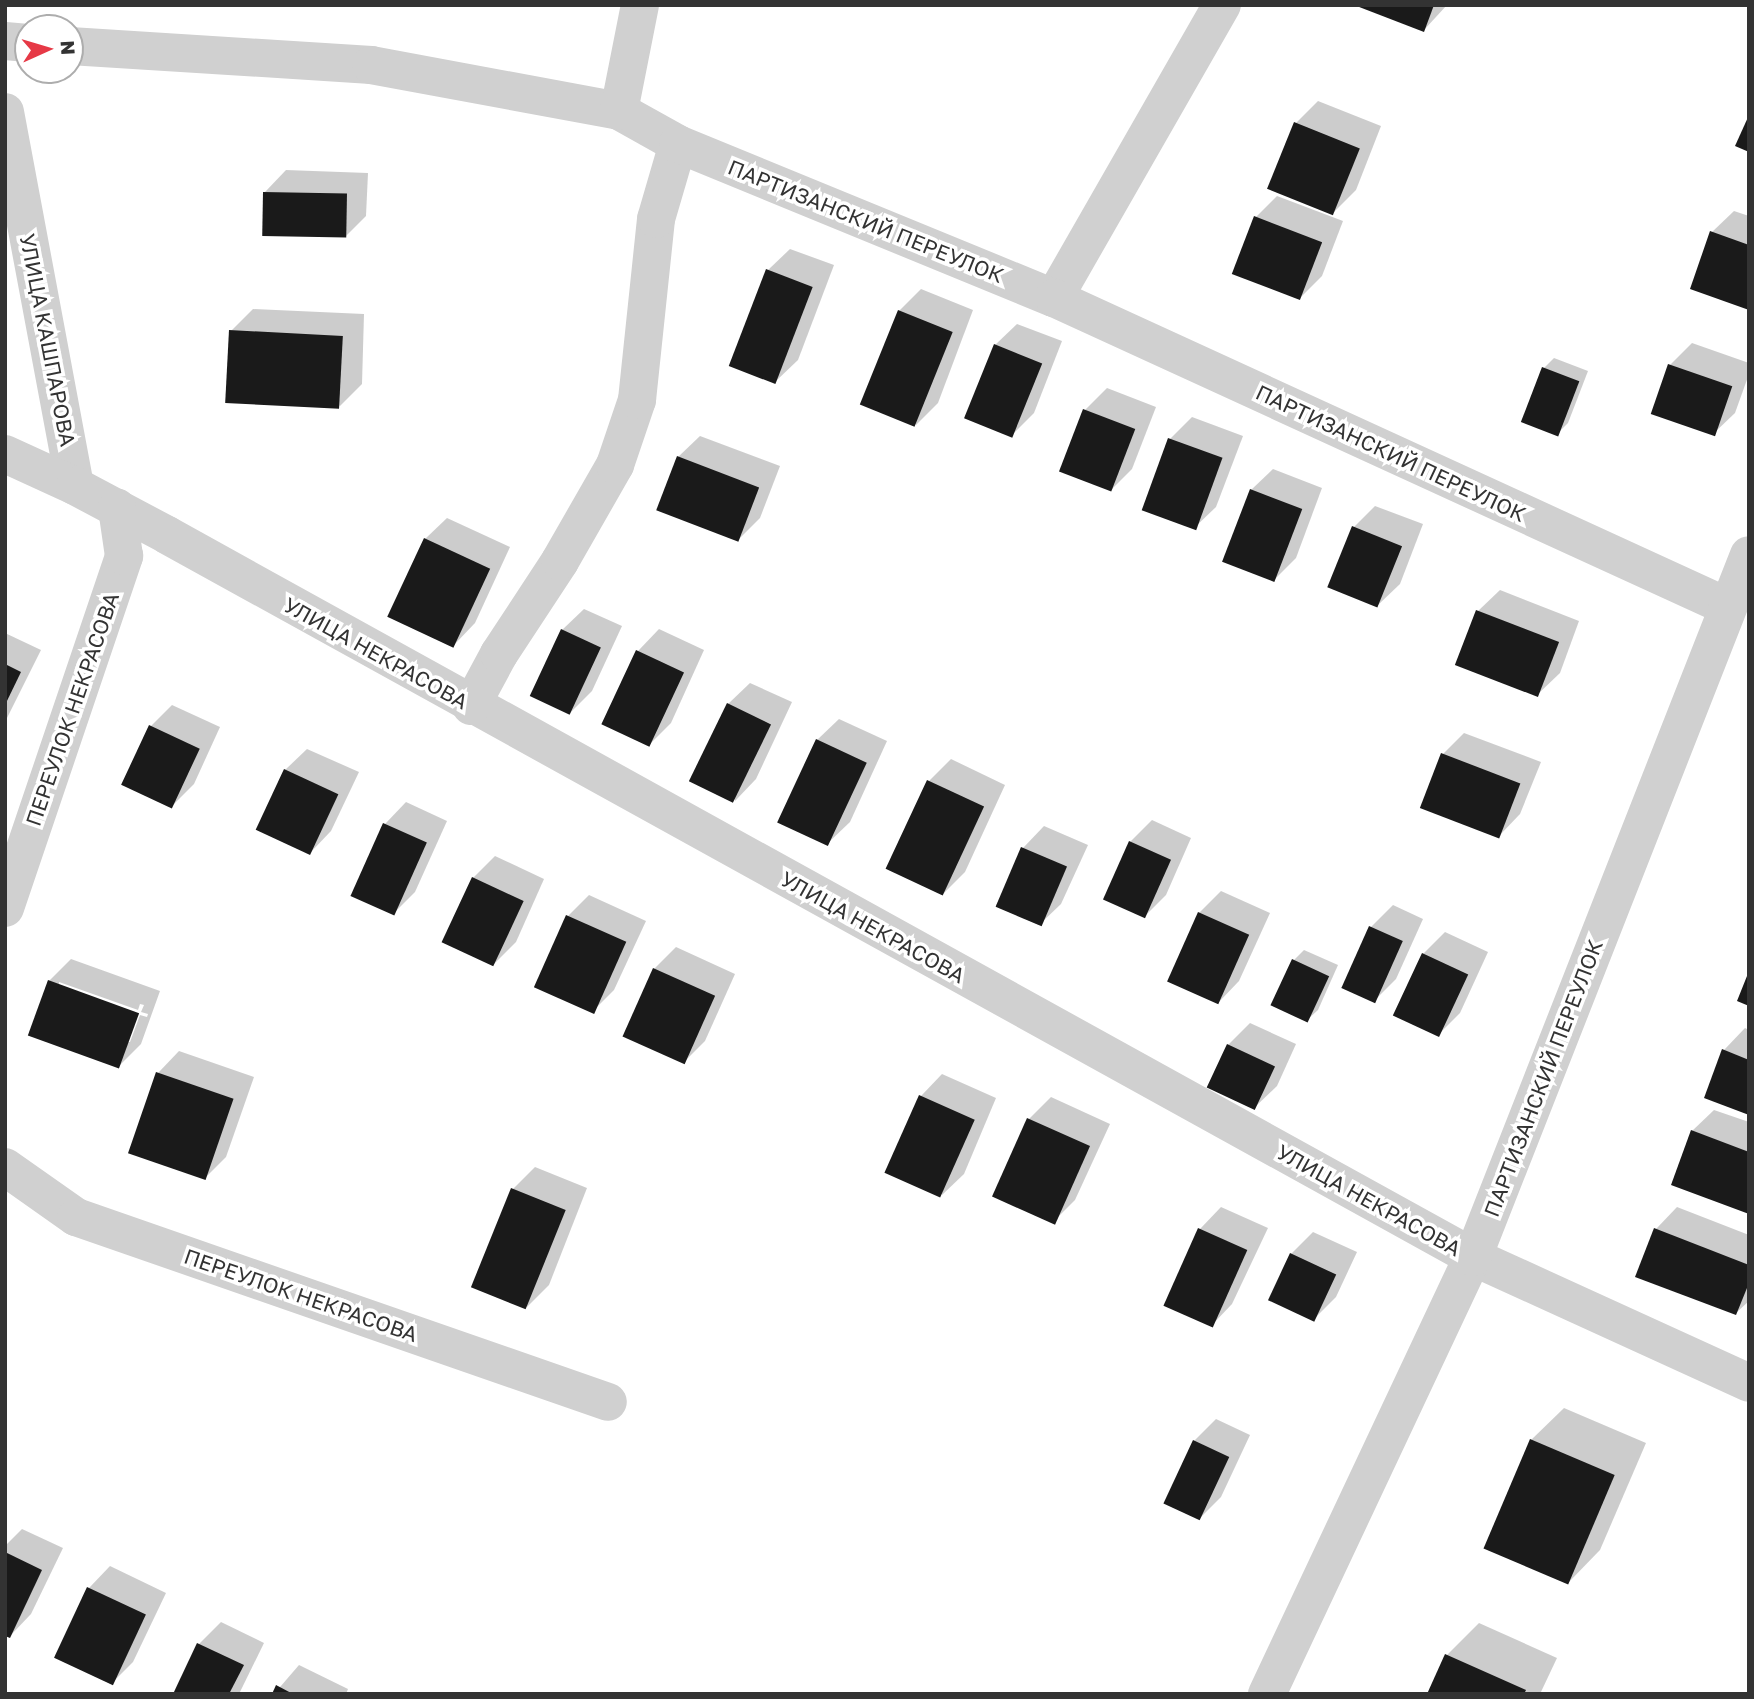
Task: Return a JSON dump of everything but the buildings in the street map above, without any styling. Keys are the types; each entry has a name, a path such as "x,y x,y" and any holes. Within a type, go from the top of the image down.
{"street":[{"path":"619,111 640,5"},
{"path":"1054,299 1222,5"},
{"name":"ПАРТИЗАНСКИЙ ПЕРЕУЛОК","path":"84,47 371,65 619,111 678,144 1054,299 1728,607"},
{"name":"УЛИЦА КАШПАРОВА","path":"5,112 75,486"},
{"path":"471,705 499,654 560,561 615,465 637,400 656,219 678,144"},
{"name":"УЛИЦА НЕКРАСОВА","path":"5,454 117,508 1473,1257 1749,1384"},
{"name":"ПЕРЕУЛОК НЕКРАСОВА","path":"5,908 124,556 117,508"},
{"name":"ПАРТИЗАНСКИЙ ПЕРЕУЛОК","path":"1268,1694 1473,1257 1749,555"},
{"name":"ПЕРЕУЛОК НЕКРАСОВА","path":"5,1167 76,1217 608,1402"}]}
